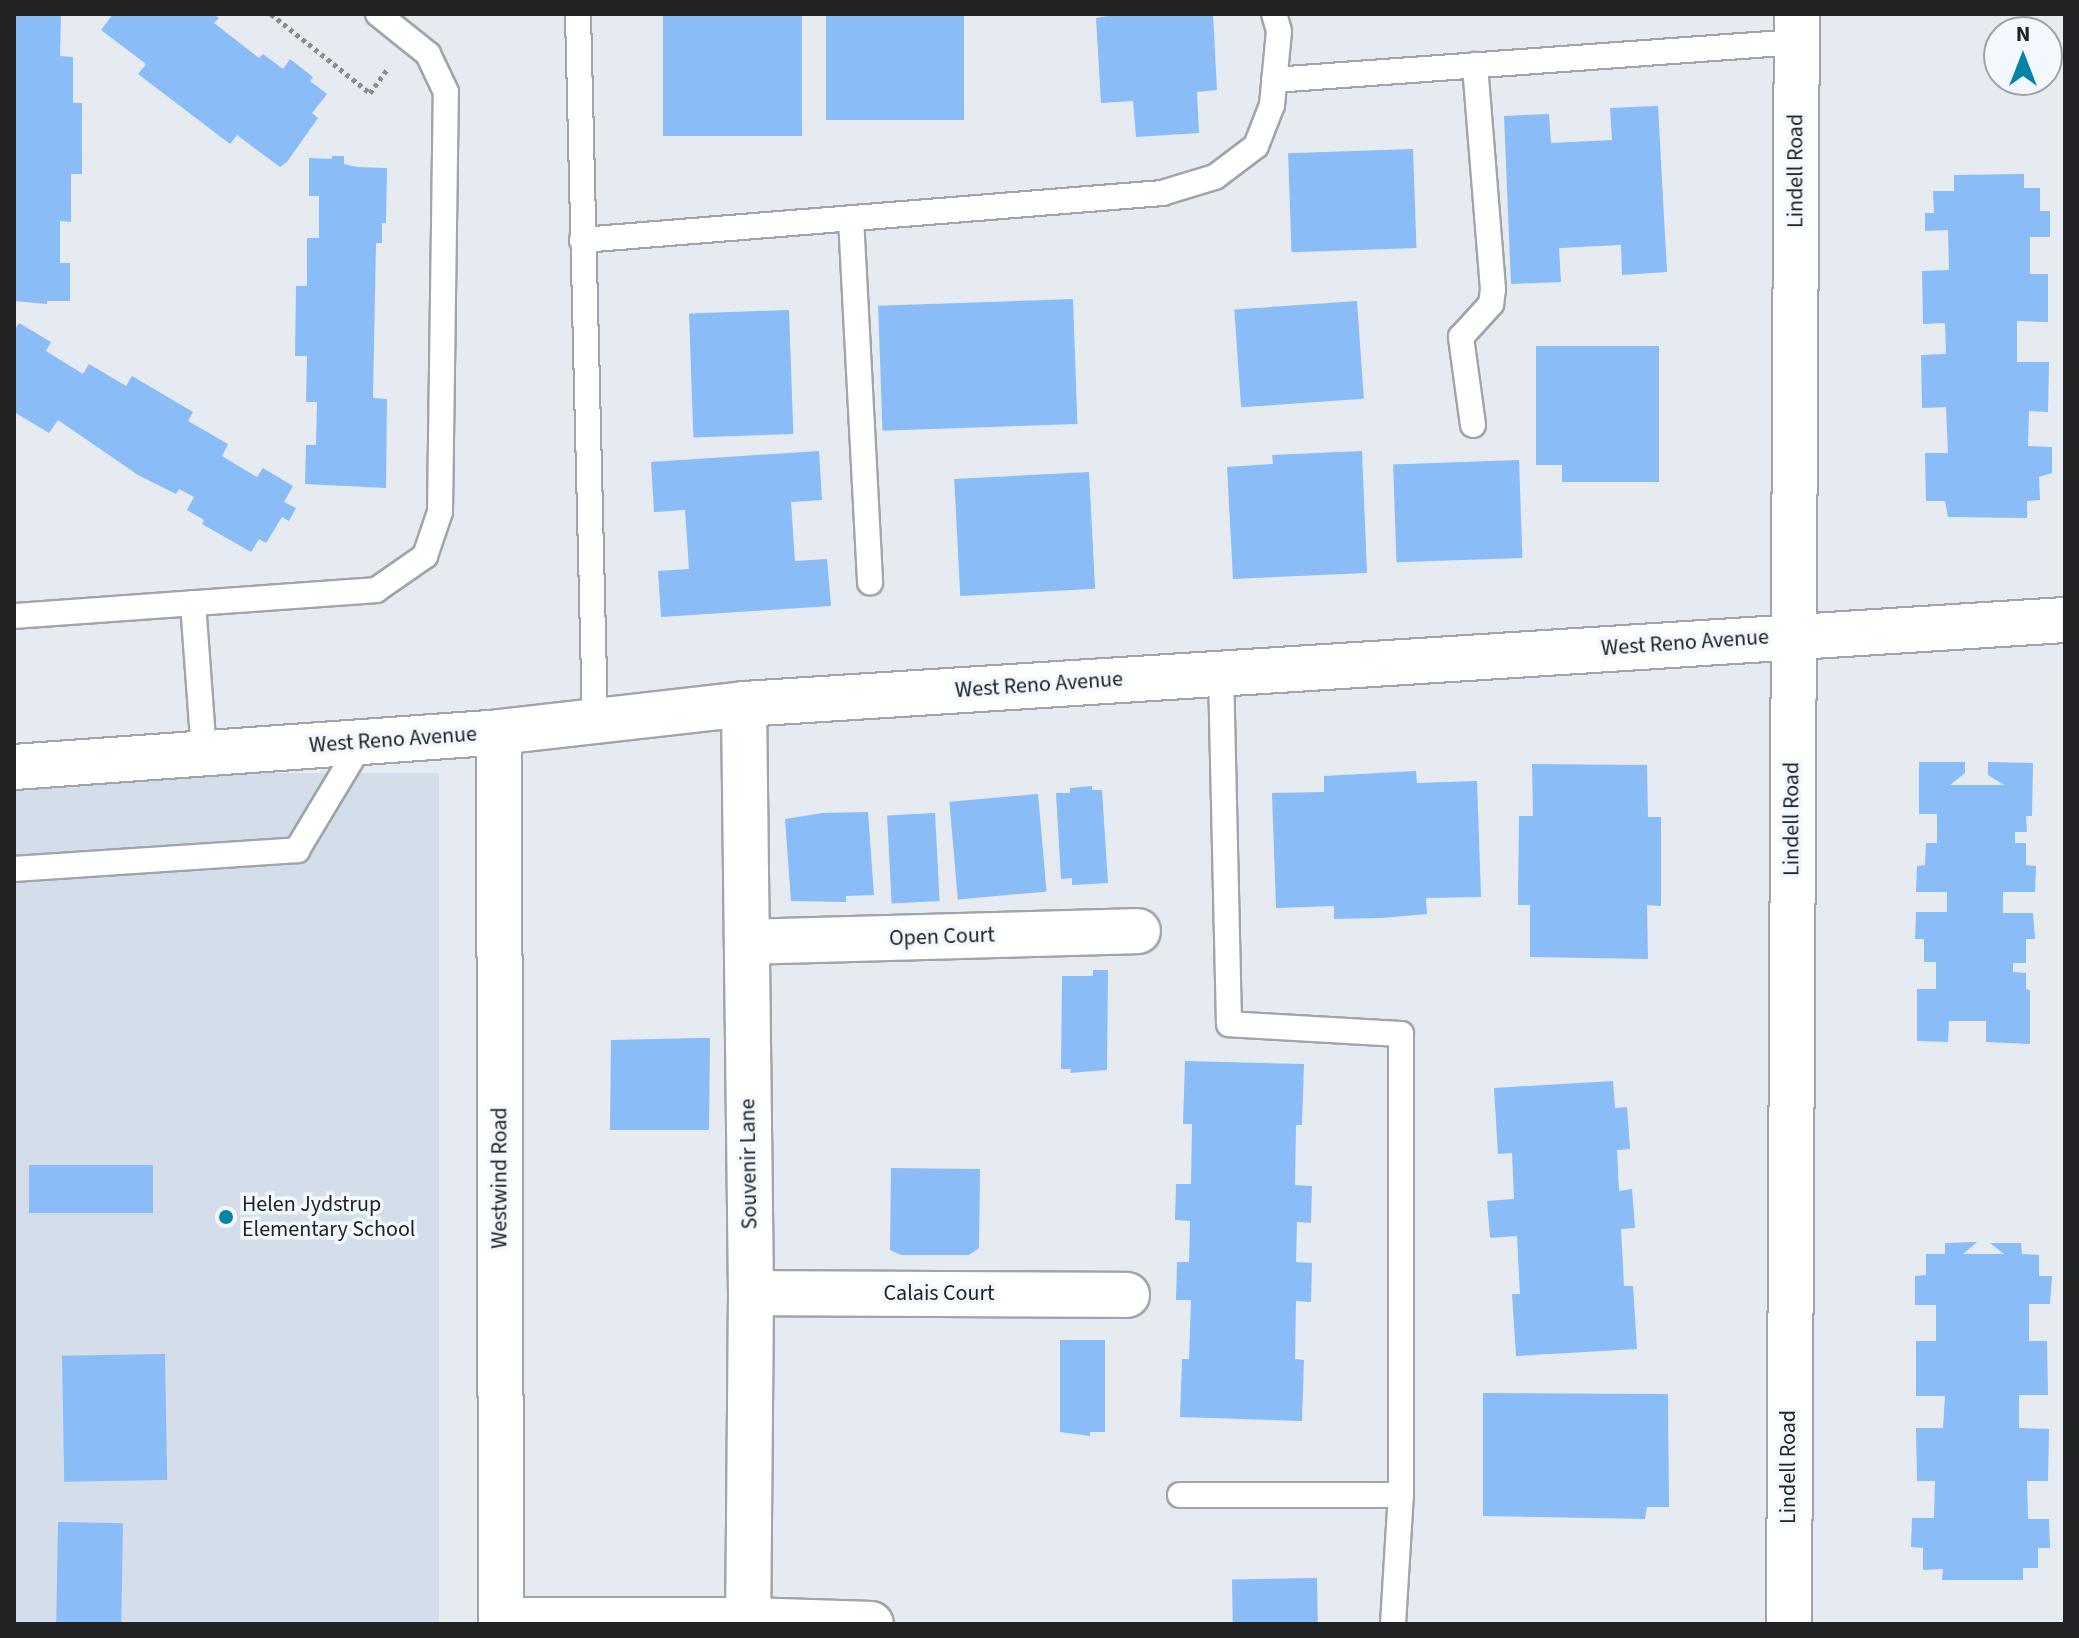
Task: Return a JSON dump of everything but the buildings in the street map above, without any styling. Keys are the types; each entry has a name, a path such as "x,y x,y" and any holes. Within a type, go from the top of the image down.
{"street":[{"name":"Lindell Road","path":"1789,1624 1797,28"},
{"name":"West Reno Avenue","path":"14,767 499,732 744,704 2065,620"},
{"name":"Souvenir Lane","path":"744,704 751,1293 748,1622"},
{"name":"Westwind Road","path":"499,732 501,1622"},
{"name":"Open Court","path":"747,942 1138,931"},
{"name":"Calais Court","path":"751,1293 1127,1295"},
{"path":"501,1622 871,1624"}],"lane":[{"path":"14,616 376,590 425,556 440,512 446,92 428,54 378,14"},
{"path":"578,14 595,719"},
{"path":"582,240 1162,193 1215,177 1256,146 1272,105 1279,31 1274,14"},
{"path":"1274,80 1475,65 1797,28"},
{"path":"1473,425 1461,337 1491,304 1493,289 1475,65"},
{"path":"851,218 870,583"},
{"path":"193,603 204,753"},
{"path":"1221,673 1229,1024 1401,1034 1401,1495 1393,1624"},
{"path":"14,869 297,850 362,742"},
{"path":"1180,1495 1401,1495"}],"path":[{"path":"271,14 370,93 394,61"}],"shaded area":[{"name":"Helen Jydstrup Elementary School","path":"14,773 439,773 439,1624 14,1624"}],"place":[{"name":"Helen Jydstrup Elementary School","path":"226,1217"}]}
